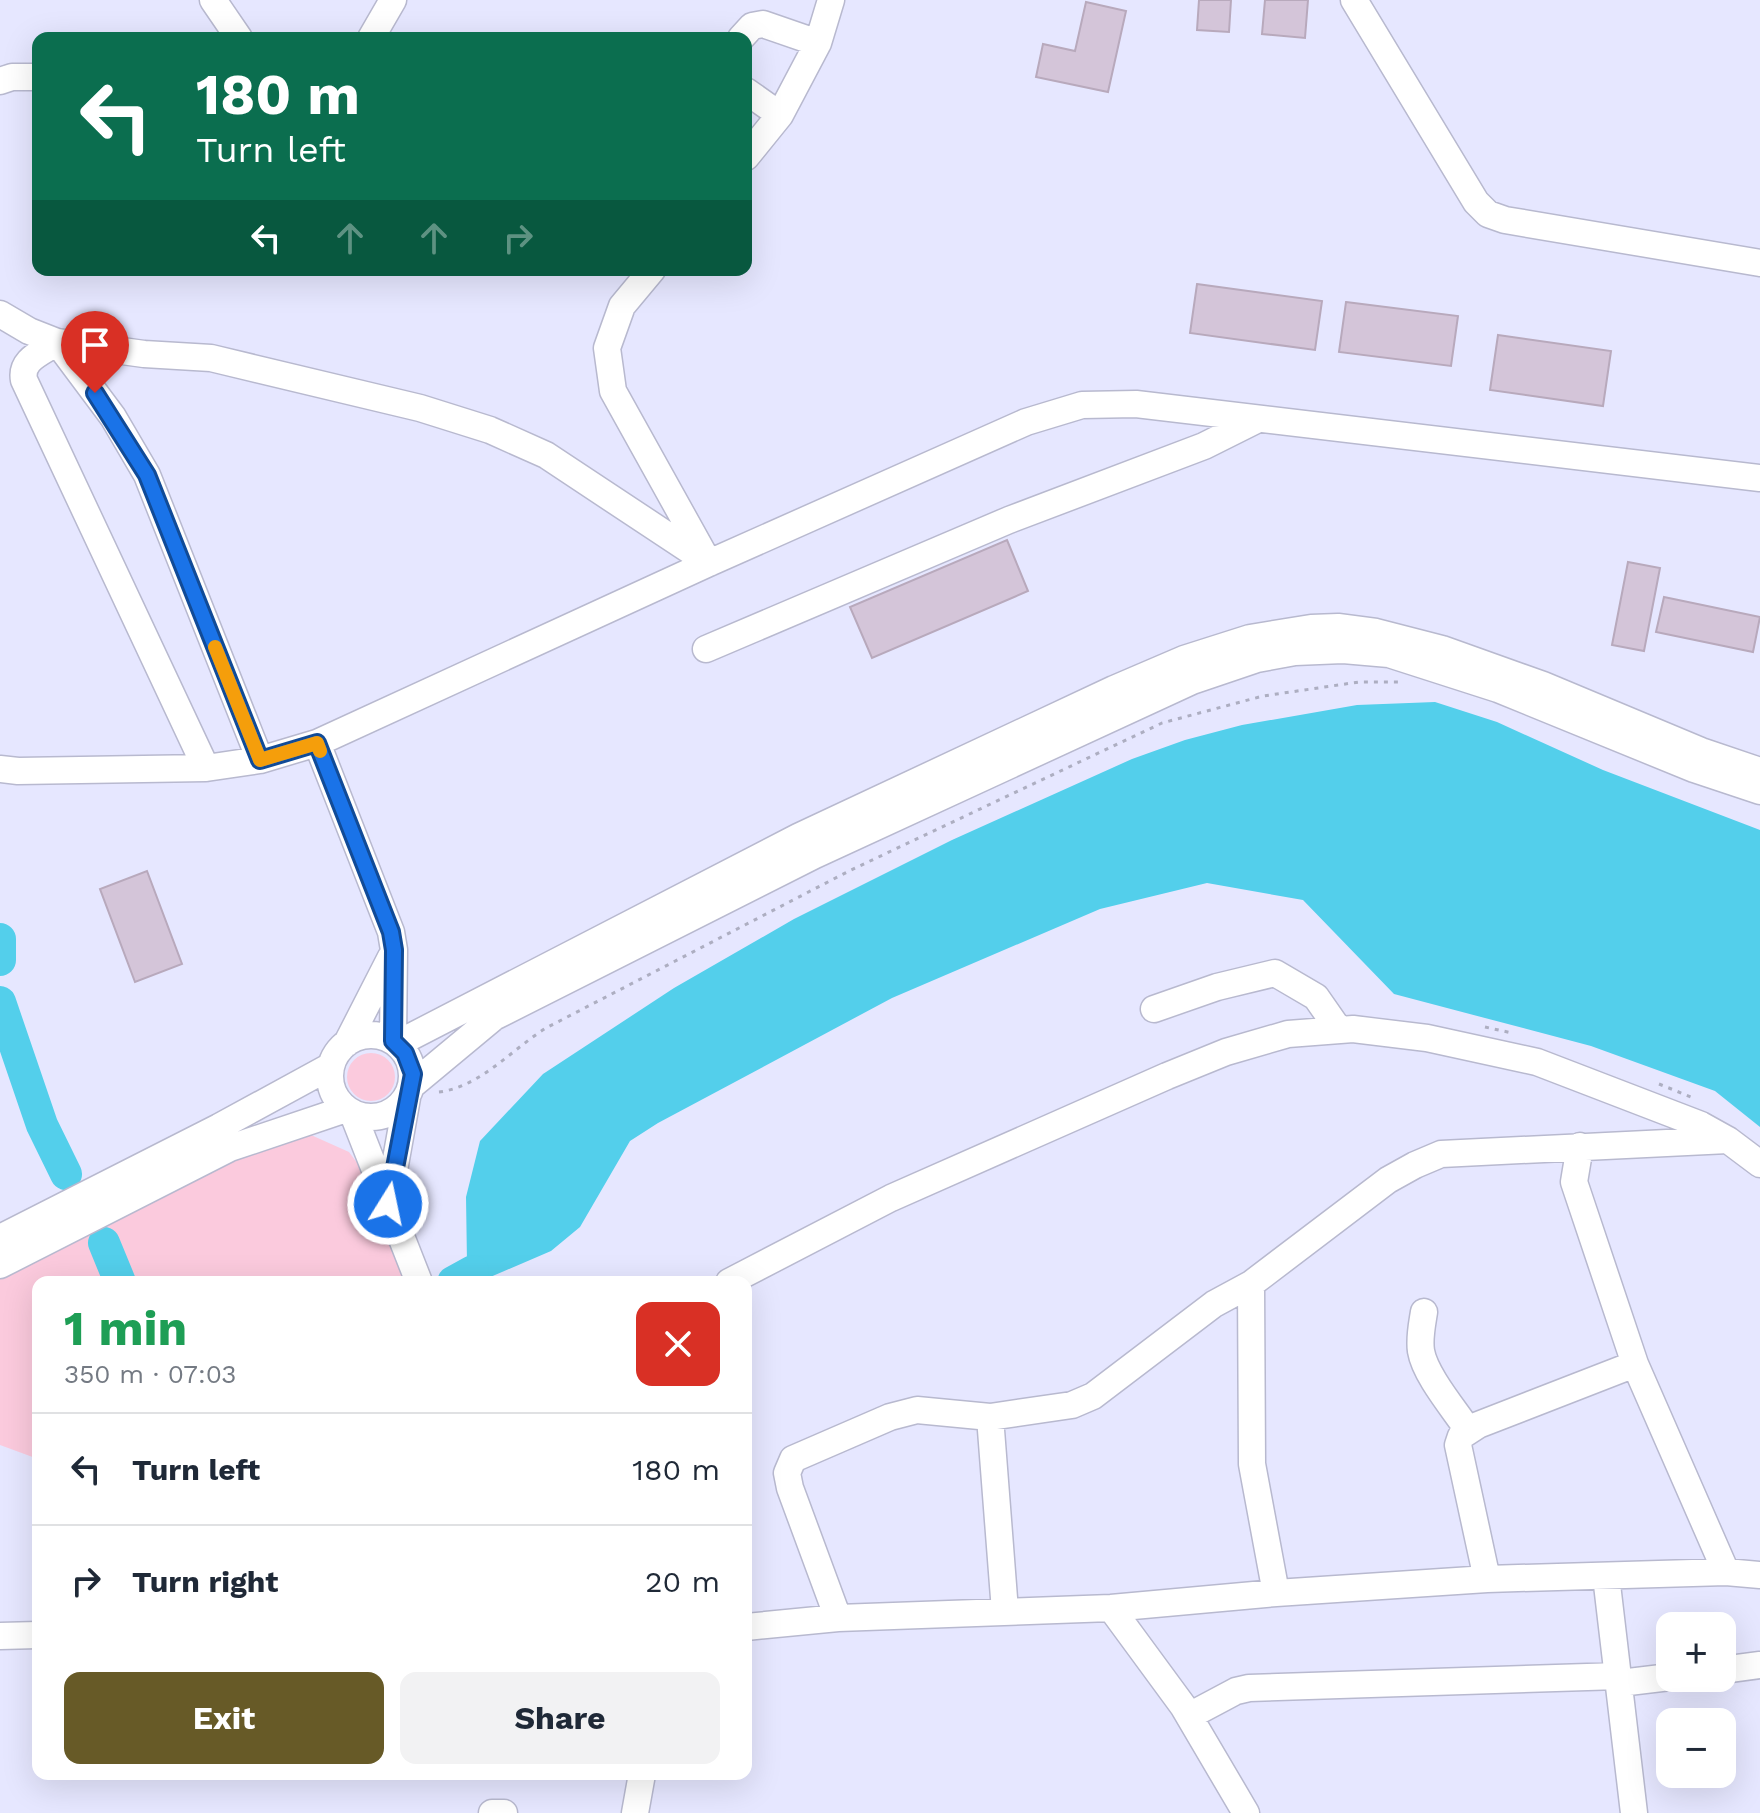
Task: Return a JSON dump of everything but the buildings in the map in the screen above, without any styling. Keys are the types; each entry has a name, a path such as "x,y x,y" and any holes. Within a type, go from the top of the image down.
{"street":[{"path":"213,0 235,32"},
{"path":"374,32 393,0"},
{"path":"752,150 780,115 818,43 831,0"},
{"path":"1354,0 1476,202 1488,214 1505,220 1760,263"},
{"path":"746,32 752,26 763,24 818,43"},
{"path":"0,81 12,77 32,77"},
{"path":"752,95 780,115"},
{"path":"647,276 622,306 607,348 613,391 709,563"},
{"path":"0,314 29,331 57,342 144,354 211,358 420,408 490,430 546,455 709,563"},
{"path":"57,342 113,417 147,475 260,760"},
{"path":"57,342 25,363 22,370 24,380 206,768"},
{"path":"0,769 206,768 260,760 317,743 1026,422 1082,405 1136,404 1760,478"},
{"path":"706,649 1009,520 1204,446 1258,419"},
{"path":"395,1043 798,837 1114,689 1184,659 1250,638 1338,627 1376,632 1442,649 1543,685 1701,751 1760,771"},
{"path":"388,1204 409,1092 410,1063 395,1043 370,1035 347,1043 331,1066 331,1086 336,1099 350,1112 365,1117 389,1114 409,1092 494,1017 801,862 1192,681 1257,659 1295,652 1343,650 1389,654 1498,689 1694,769 1760,791"},
{"path":"317,743 377,895 394,950 395,1043"},
{"path":"347,1043 394,950"},
{"path":"1154,1009 1217,987 1275,973 1316,997 1339,1030"},
{"path":"741,1276 891,1198 1167,1076 1226,1052 1288,1034 1339,1030 1427,1038 1537,1062 1701,1125 1760,1164"},
{"path":"0,1238 219,1127 331,1066"},
{"path":"350,1112 417,1276"},
{"path":"0,1265 230,1148 350,1112"},
{"path":"838,1618 790,1488 787,1473 793,1459 890,1417 917,1410 990,1417 1072,1405 1093,1396 1214,1304 1251,1284 1388,1180 1441,1154 1728,1140"},
{"path":"1580,1146 1574,1182 1635,1364 1726,1572"},
{"path":"1251,1284 1252,1464 1276,1593"},
{"path":"1424,1312 1420,1339 1422,1355 1468,1430"},
{"path":"1487,1579 1458,1445 1468,1430 1635,1364"},
{"path":"990,1417 1005,1611"},
{"path":"752,1626 838,1618 1111,1608 1487,1579 1726,1572 1760,1575"},
{"path":"1606,1576 1634,1813"},
{"path":"1111,1608 1189,1716 1246,1813"},
{"path":"0,1636 32,1635"},
{"path":"1736,1668 1760,1665"},
{"path":"1189,1716 1236,1691 1249,1688 1656,1678"},
{"path":"635,1813 641,1780"},
{"path":"492,1813 504,1813"}],"path":[{"path":"409,1092 457,1090 477,1079 520,1044 546,1028 851,870 1162,723 1263,696 1359,682 1411,682"}],"shaded area":[{"path":"371,1053 388,1060 395,1077 388,1094 371,1101 354,1094 347,1077 354,1060"},
{"path":"311,1135 349,1152 388,1204 417,1276 32,1276 32,1457 0,1445 0,1265 230,1148"}],"water":[{"path":"1435,702 1497,722 1603,770 1760,830 1760,1127 1715,1091 1591,1046 1394,994 1303,900 1207,883 1100,909 892,998 630,1141 580,1227 551,1251 493,1276 477,1276 467,1263 466,1197 480,1141 543,1074 674,988 794,919 952,840 1132,759 1185,740 1242,725 1357,705"}],"waterway":[{"path":"0,939 0,960"},
{"path":"0,1002 42,1125 66,1174"},
{"path":"104,1243 118,1276"},
{"path":"464,1276 473,1271"}],"slow traffic":[{"path":"215,647 260,760 317,743 320,751"}],"route":[{"path":"95,393 147,475 260,760 317,743 391,932 394,950 393,1041 405,1053 413,1074 388,1204"}]}
